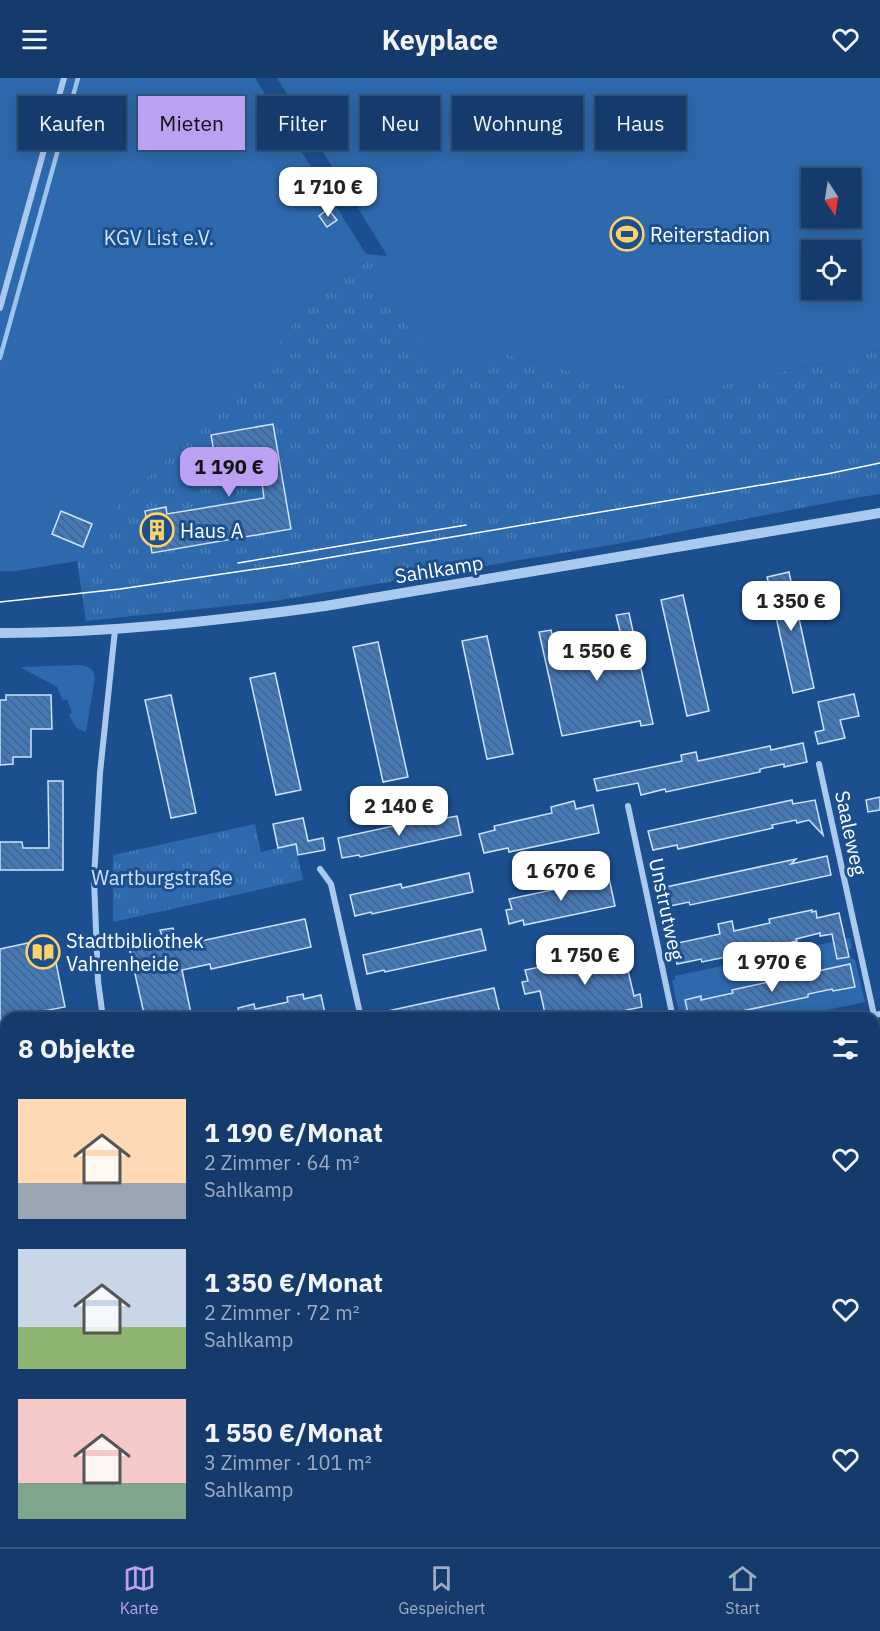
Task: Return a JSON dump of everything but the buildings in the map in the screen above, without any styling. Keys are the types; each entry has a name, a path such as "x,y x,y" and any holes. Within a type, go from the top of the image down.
{"street":[{"path":"0,308 64,78"},
{"name":"Sahlkamp","path":"0,633 115,630 233,619 336,605 880,513"},
{"path":"102,1012 98,981 93,879 100,773 115,630"},
{"name":"Saaleweg","path":"819,764 876,1012"},
{"name":"Unstrutweg","path":"628,806 672,1012"},
{"path":"320,869 331,884 360,1012"}],"green space":[{"name":"KGV List e.V.","path":"0,78 255,78 266,96 257,96 257,150 300,150 366,254 366,261 307,304 246,391 122,499 77,561 16,571 0,571"},
{"name":"Reiterstadion","path":"277,78 880,78 880,350 668,397 500,353 438,374 371,270 387,255 322,150 348,150 348,96 288,96"},
{"path":"366,254 387,256 371,270 438,374 500,353 668,397 880,350 880,494 617,544 274,601 86,621 77,561 122,499 246,391 307,304 366,261"},
{"path":"79,665 90,668 95,678 86,732 77,728 73,723 67,699 63,701 57,687 20,667"},
{"name":"Wartburgstraße","path":"255,824 261,852 295,844 303,880 113,922 113,855"},
{"path":"850,938 852,949 836,952 837,959 850,957 855,960 865,1002 818,1012 737,1012 737,1009 749,1007 750,1010 808,997 808,994 855,987 783,983 782,979 747,990 746,987 733,990 733,993 701,1000 700,997 685,1000 688,1012 679,1012 672,981 675,980 675,976"}],"waterway":[{"path":"0,358 78,78"}],"tram line":[{"path":"0,602 120,589 291,564 827,474 880,463"},
{"path":"238,563 466,525"}],"place":[{"name":"Reiterstadion","path":"627,234"},
{"name":"Haus A","path":"157,530"},
{"name":"Stadtbibliothek Vahrenheide","path":"43,952"}]}
